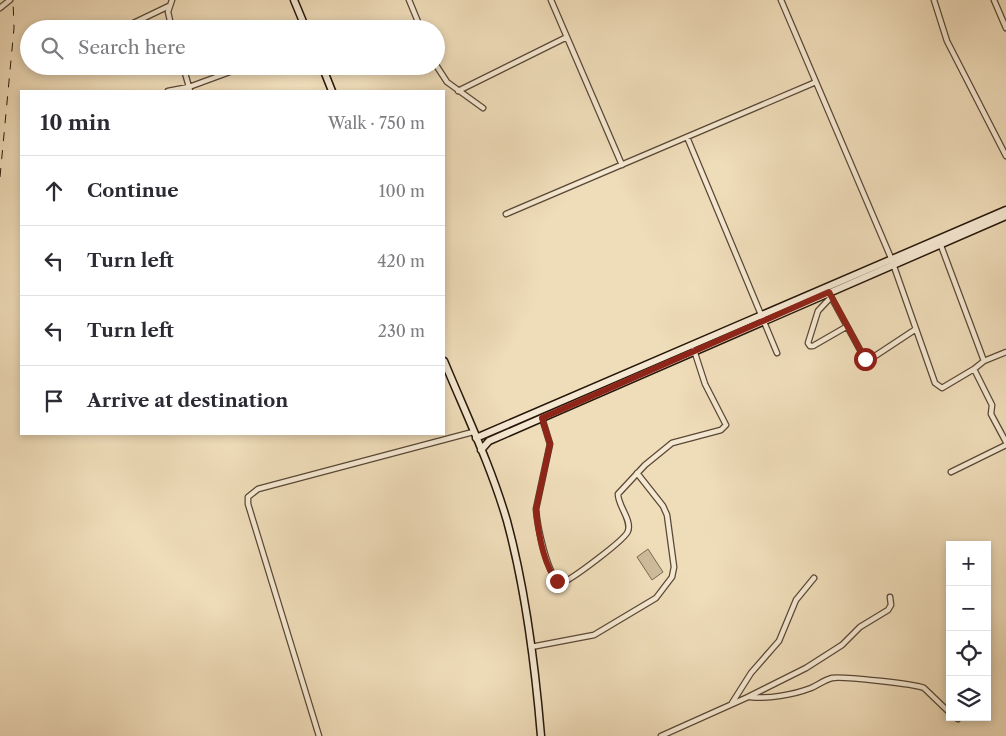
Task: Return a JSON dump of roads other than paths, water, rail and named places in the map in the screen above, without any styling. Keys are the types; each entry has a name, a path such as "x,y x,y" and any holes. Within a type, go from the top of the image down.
{"street":[{"path":"0,8 10,0"},
{"path":"171,20 169,6 172,0"},
{"path":"294,0 302,20"},
{"path":"409,0 417,20"},
{"path":"551,0 622,165"},
{"path":"781,0 892,261 938,387 942,388 984,361 1006,352"},
{"path":"934,0 947,41 1006,156"},
{"path":"994,0 1006,27"},
{"path":"140,20 169,6"},
{"path":"458,91 567,37"},
{"path":"185,75 190,89 224,75"},
{"path":"326,75 332,90"},
{"path":"441,75 458,91 483,108"},
{"path":"506,214 816,82"},
{"path":"687,137 777,353"},
{"path":"319,736 248,504 248,498 258,489 475,435 762,317 1006,210"},
{"path":"481,450 488,441 694,350 762,317 830,295 892,261 1006,216"},
{"path":"940,243 984,361"},
{"path":"830,295 862,357 868,359 916,329"},
{"path":"830,295 818,311 808,342 810,346 846,326"},
{"path":"542,418 550,444 536,509 537,518 545,553 557,581 566,582 574,578 626,535 628,524 618,494 637,473 672,443 721,430 726,425 705,384 694,350"},
{"path":"445,363 481,450 507,521 531,647 541,736"},
{"path":"951,472 1006,444 991,414 992,405 974,369"},
{"path":"531,647 594,635 656,598 672,577 674,567 667,516 663,506 637,473"},
{"path":"732,703 751,673 779,641 796,600 814,578"},
{"path":"661,736 748,697 806,668 842,645 860,627 888,610 891,606 890,597"},
{"path":"748,697 766,698 802,690 834,678 918,686 924,688 946,709"}],"railway":[{"path":"0,177 14,28 13,0"}]}
